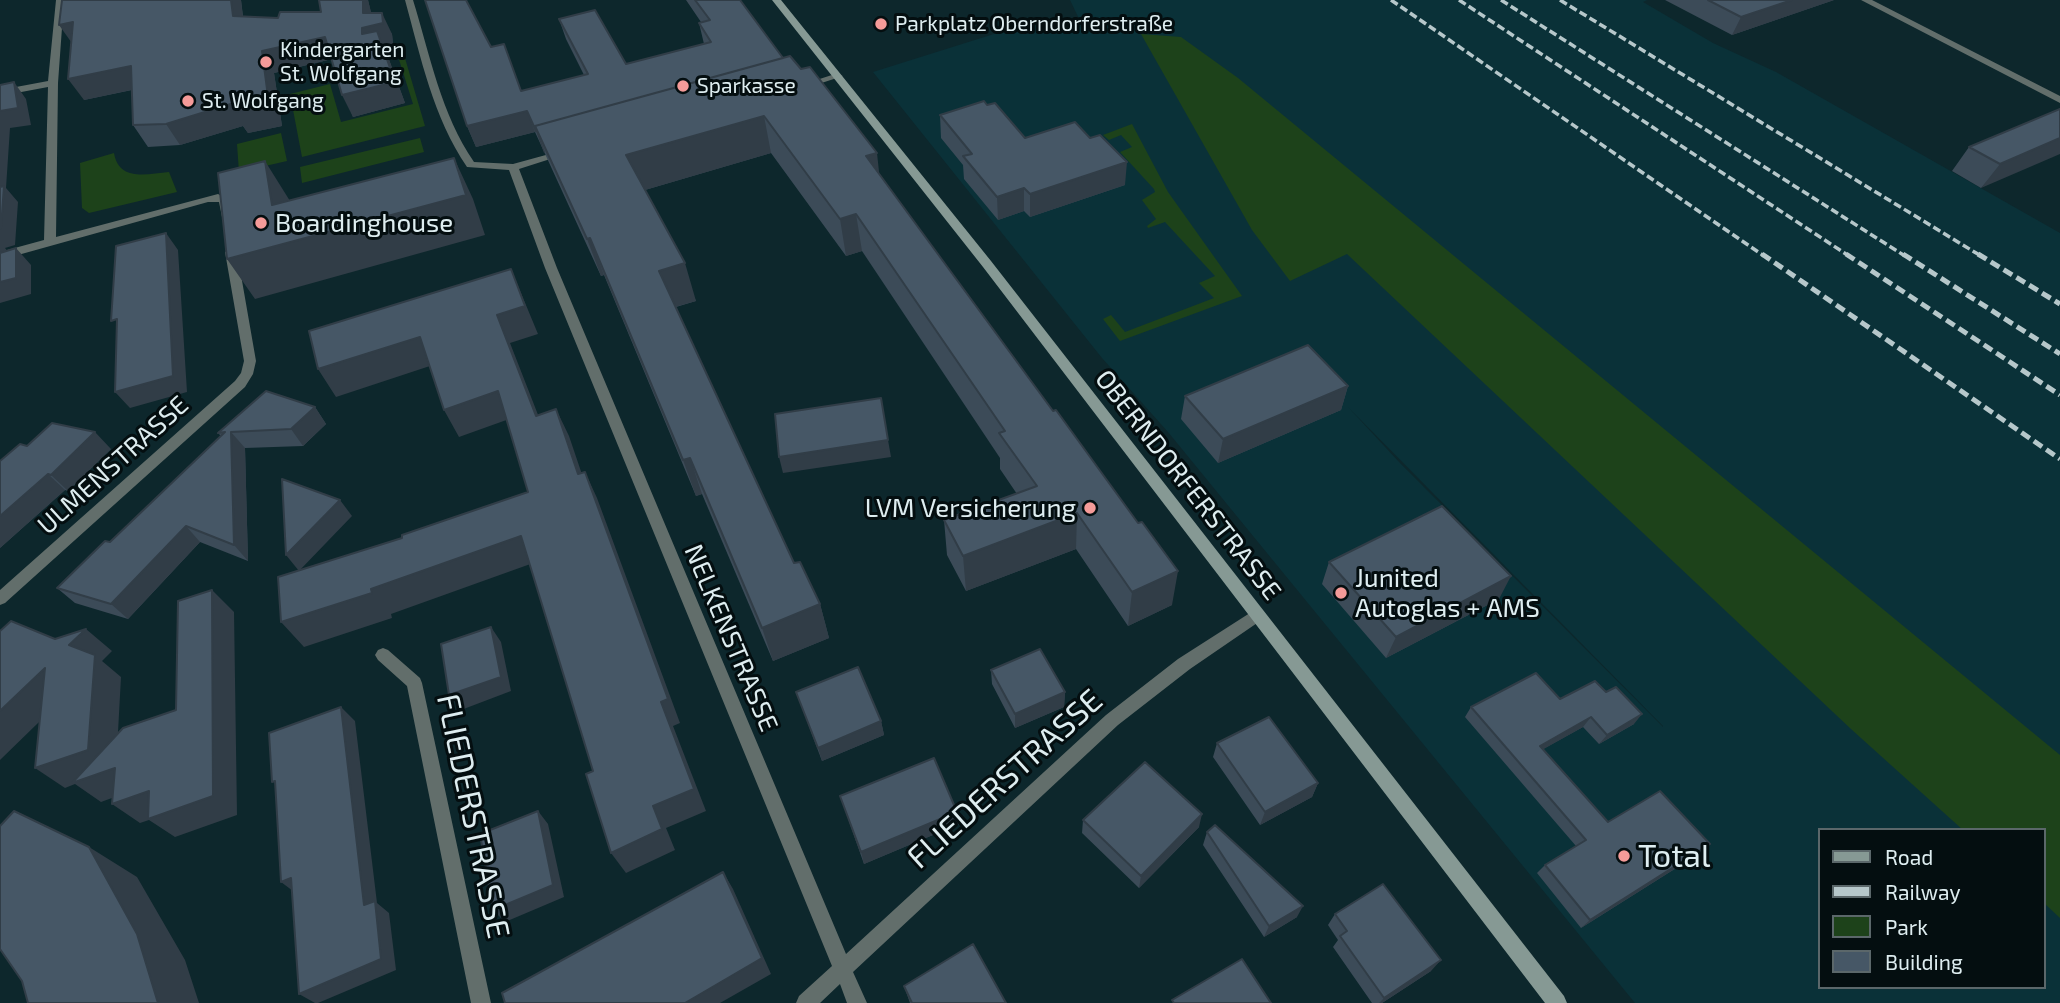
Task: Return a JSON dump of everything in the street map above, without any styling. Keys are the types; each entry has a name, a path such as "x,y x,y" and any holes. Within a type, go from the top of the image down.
{"main road":[{"name":"OBERNDORFERSTRASSE","path":"776,0 971,244 1557,1003"}],"street":[{"path":"0,256 50,243 53,83 60,0"},
{"path":"409,0 457,149 471,165 513,167 578,149"},
{"path":"1865,0 2060,100"},
{"path":"786,91 838,76"},
{"path":"0,93 53,83"},
{"name":"NELKENSTRASSE","path":"513,167 561,291 857,1003"},
{"name":"ULMENSTRASSE","path":"0,599 240,384 250,361 223,200 218,197 50,243"},
{"name":"FLIEDERSTRASSE","path":"806,1003 1112,720 1184,664 1258,615"},
{"name":"FLIEDERSTRASSE","path":"383,655 414,683 481,1003"}],"shaded area":[{"path":"1070,0 1647,0 1643,2 1713,43 1776,72 2060,233 2060,1003 1635,1003 1168,432 1102,358 873,72 1029,23 1083,27","holes":["1348,407 1663,726 1399,462"]}],"green space":[{"path":"1141,34 1181,37 1238,78 2060,755 2060,918 2046,905 2046,828 1961,828 1851,729 1347,254 1290,281 1252,230"},
{"path":"402,48 425,126 302,157 290,94 330,84 341,122 413,104 396,50"},
{"path":"1132,124 1168,192 1242,296 1120,341 1103,319 1111,315 1125,332 1214,298 1199,283 1215,276 1165,222 1148,228 1156,219 1142,200 1155,192 1120,152 1132,147 1121,135 1109,140 1103,135"},
{"path":"281,133 287,161 239,172 237,144"},
{"path":"420,138 424,152 302,183 300,167"},
{"path":"114,153 117,162 128,172 143,175 169,172 177,192 89,213 82,208 80,163"}],"building":[{"path":"62,0 231,0 233,16 278,18 280,12 321,12 319,0 363,0 363,13 382,13 383,23 362,28 362,34 377,31 395,82 342,95 325,37 262,51 269,104 235,112 234,103 166,124 133,125 131,66 68,79 73,22 59,25"},
{"path":"425,0 466,0 491,47 504,44 521,91 588,74 559,19 595,10 626,64 711,42 699,23 710,20 695,0 740,0 783,58 535,126 537,131 527,111 467,126"},
{"path":"1708,0 1792,0 1741,17"},
{"path":"790,56 801,69 810,67 877,153 866,156 1053,411 1056,410 1138,523 1142,522 1178,571 1132,592 1077,513 963,556 944,520 1037,486 999,433 1005,431 856,214 840,219 764,116 626,155 685,263 659,271 794,563 800,562 820,604 762,628 690,458 683,460 590,238 587,239 535,126"},
{"path":"14,82 18,108 0,111 0,85"},
{"path":"984,101 987,105 995,103 1025,138 1075,122 1090,138 1100,135 1127,162 1030,194 1024,188 997,197 963,156 972,154 940,115"},
{"path":"2060,109 2060,138 2000,164 1969,147"},
{"path":"454,158 466,195 227,259 218,173 265,161 272,205"},
{"path":"4,186 1,228 0,229 0,187"},
{"path":"166,233 173,376 115,392 117,319 111,321 116,246"},
{"path":"16,248 16,278 0,282 0,253"},
{"path":"511,269 525,306 497,315 536,416 556,409 578,474 585,472 668,699 661,702 694,789 653,806 662,829 611,853 586,774 593,771 521,536 371,589 372,593 281,622 278,577 402,538 402,535 528,492 498,391 444,410 420,337 318,369 309,331"},
{"path":"1308,345 1348,386 1223,439 1185,396"},
{"path":"266,391 315,407 291,429 231,432 234,545 186,526 111,604 57,588 105,541 110,542 225,432 218,433"},
{"path":"881,398 888,440 779,457 775,414"},
{"path":"52,423 95,432 51,475 48,474 0,516 0,461 20,444 27,446"},
{"path":"282,479 340,500 286,555"},
{"path":"1442,506 1511,576 1396,637 1329,562"},
{"path":"212,590 213,796 148,819 149,791 112,804 115,768 72,783 123,728 176,710 178,601"},
{"path":"11,621 55,639 86,629 69,645 95,655 88,750 35,768 45,668 0,711 0,631"},
{"path":"491,627 501,677 449,695 441,644"},
{"path":"1040,649 1065,692 1015,714 991,670"},
{"path":"858,667 881,721 818,748 796,692"},
{"path":"1536,673 1560,699 1595,681 1606,692 1616,687 1642,714 1607,735 1591,717 1540,746 1608,822 1660,791 1710,844 1590,920 1545,865 1586,840 1471,707"},
{"path":"341,707 364,905 375,901 381,959 299,994 291,878 281,882 275,781 272,782 269,733"},
{"path":"1269,717 1318,783 1265,812 1217,743"},
{"path":"934,758 957,812 861,852 840,796"},
{"path":"1145,762 1202,814 1141,876 1083,820"},
{"path":"14,811 89,847 137,934 158,1003 28,1003 22,981 0,949 0,826"},
{"path":"538,811 553,885 493,910 480,834"},
{"path":"1215,825 1303,906 1269,926 1207,832"},
{"path":"723,872 762,958 685,1003 505,1003 502,993"},
{"path":"1383,884 1441,960 1384,998 1340,936 1347,931 1335,914"},
{"path":"973,944 1006,1003 912,1003 904,986"},
{"path":"1242,959 1271,1003 1174,1003 1172,1000"}],"railway":[{"path":"1391,0 1764,256"},
{"path":"1459,0 1849,256"},
{"path":"1501,0 1905,256"},
{"path":"1560,0 1981,256"},
{"path":"1762,254 2060,459"},
{"path":"1846,254 2060,395"},
{"path":"1903,254 2060,354"},
{"path":"1978,254 2060,304"}],"place":[{"name":"Parkplatz Oberndorferstraße","path":"881,24"},
{"name":"Kindergarten St. Wolfgang","path":"266,62"},
{"name":"Sparkasse","path":"683,86"},
{"name":"St. Wolfgang","path":"188,101"},
{"name":"Boardinghouse","path":"261,223"},
{"name":"LVM Versicherung","path":"1090,508"},
{"name":"Junited Autoglas + AMS","path":"1341,593"},
{"name":"Total","path":"1624,856"}]}
